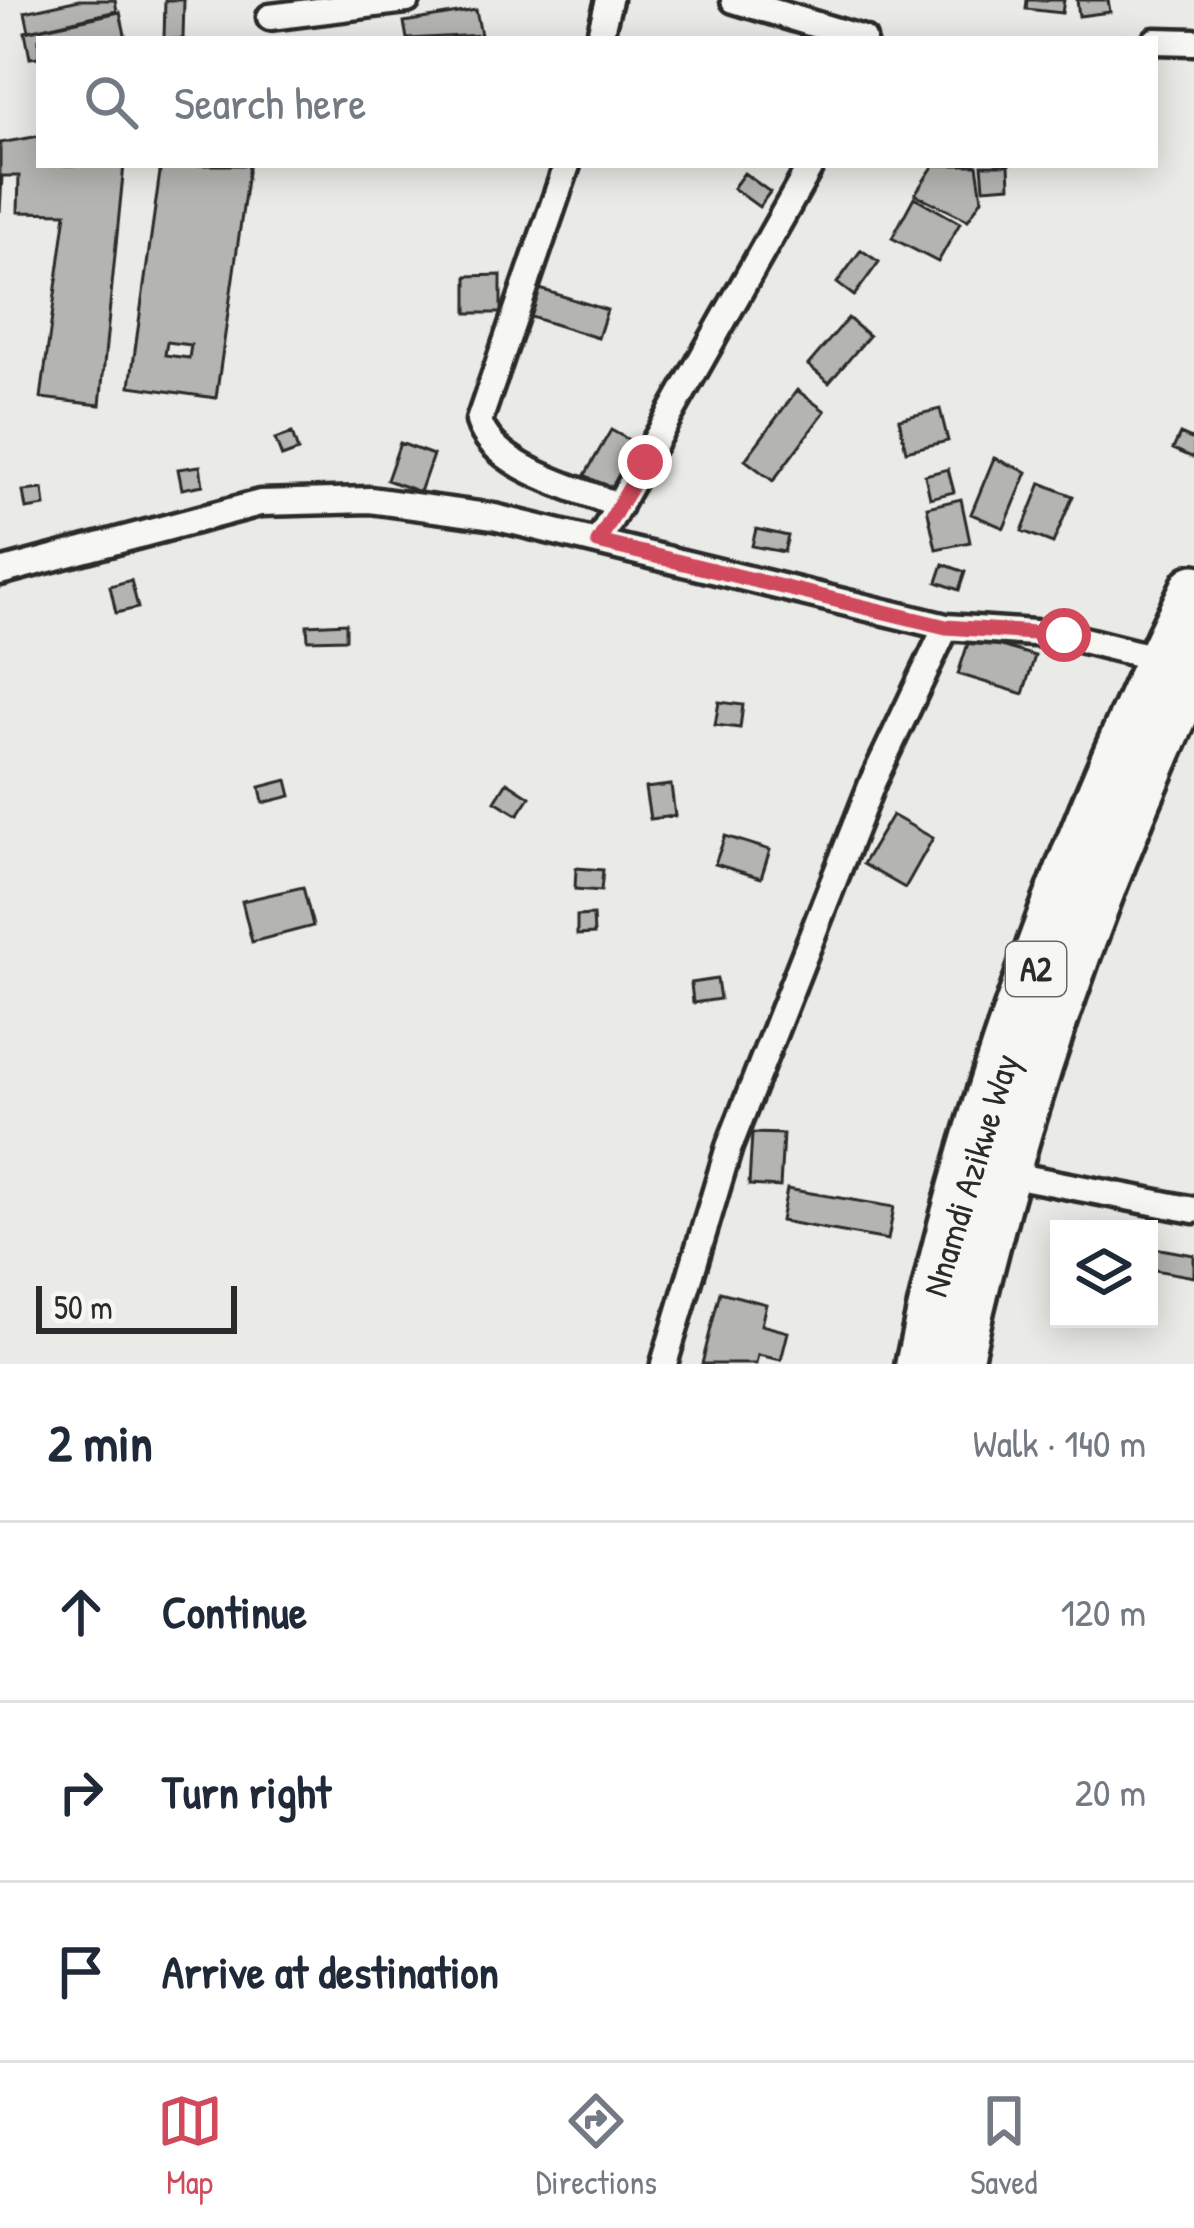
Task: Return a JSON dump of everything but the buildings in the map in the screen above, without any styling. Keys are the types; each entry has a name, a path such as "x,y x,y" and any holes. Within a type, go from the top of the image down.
{"highway":[{"name":"Nnamdi Azikwe Way","path":"919,1364 991,1091 1143,782 1194,588"},
{"name":"Nnamdi Azikwe Way","path":"958,1364 1007,1174 1050,976"}],"street":[{"path":"270,17 406,0"},
{"path":"600,36 609,0"},
{"path":"734,0 853,36"},
{"path":"1158,41 1194,42"},
{"path":"566,168 479,422 485,443 503,455 620,506"},
{"path":"598,542 809,168"},
{"path":"0,572 260,503 370,500 494,517 946,627 1064,635 1176,665"},
{"path":"664,1364 729,1147 873,781 946,627"},
{"path":"1007,1174 1194,1210"}],"route":[{"path":"645,462 598,542 946,627 1064,635"}]}
